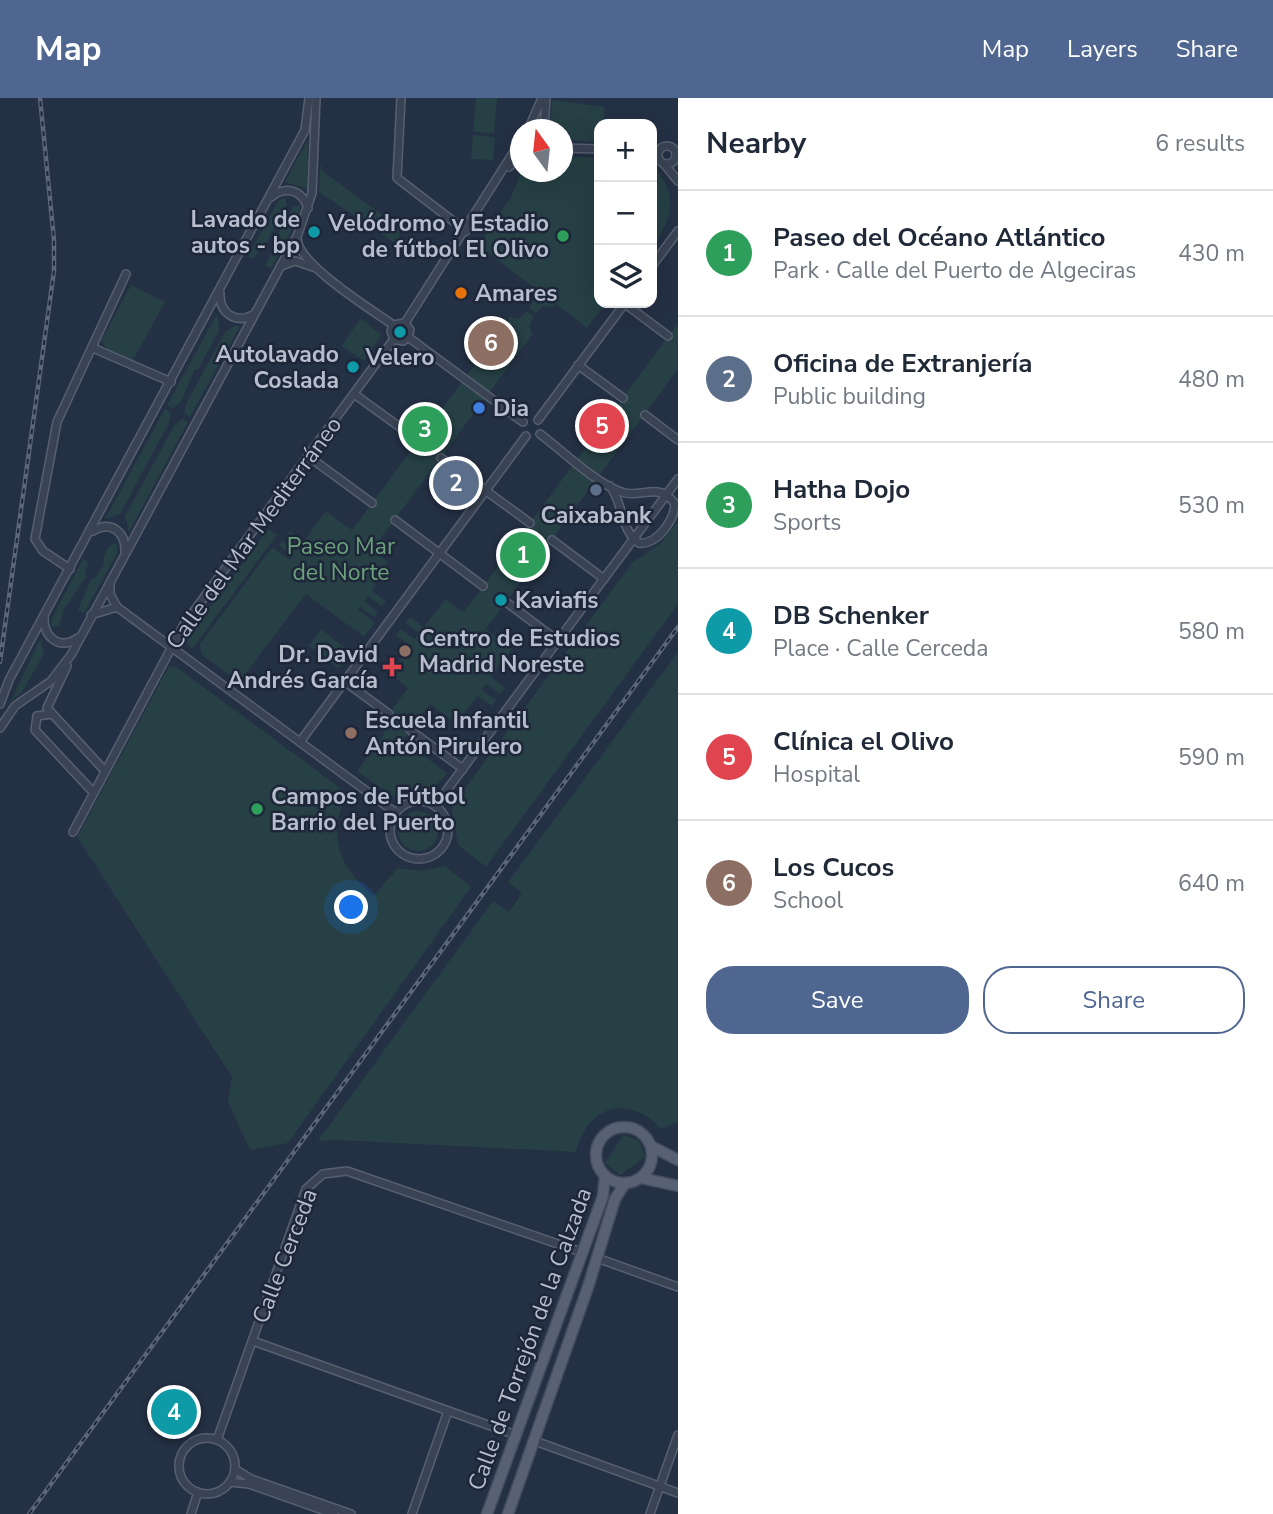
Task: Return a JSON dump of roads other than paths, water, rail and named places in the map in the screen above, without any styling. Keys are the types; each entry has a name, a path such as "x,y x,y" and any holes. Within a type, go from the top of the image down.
{"main road":[{"path":"678,1160 651,1146 640,1132 622,1127 613,1129 600,1142 597,1150 597,1160 605,1176 625,1183 641,1178 678,1186"},
{"path":"641,1178 652,1160 651,1146"},
{"name":"Calle de Torrejón de la Calzada","path":"487,1514 603,1196 605,1176"},
{"name":"Calle de Torrejón de la Calzada","path":"508,1514 615,1199 625,1183"}],"street":[{"path":"0,704 9,680 306,130 309,98"},
{"path":"104,770 52,715 47,703 91,615 308,213 313,193 316,98"},
{"path":"401,98 397,178 466,231"},
{"path":"534,119 544,98"},
{"path":"543,119 544,98"},
{"path":"659,149 678,141"},
{"path":"573,148 594,149"},
{"path":"658,161 672,163 677,154 659,149"},
{"path":"658,161 659,149"},
{"path":"298,234 299,249 316,268 393,325 405,323 510,160"},
{"path":"658,161 677,177"},
{"path":"502,175 510,167"},
{"path":"271,197 282,191 295,192 305,200 308,213"},
{"path":"657,259 678,231"},
{"path":"670,241 678,246"},
{"path":"281,267 295,261 316,268"},
{"path":"70,569 39,547 35,536 57,422 126,274"},
{"path":"220,292 221,305 230,316 242,319 254,314"},
{"path":"538,420 620,308"},
{"path":"631,308 668,336"},
{"path":"393,325 391,331 394,339 403,341 410,330 405,323"},
{"path":"408,337 523,422"},
{"name":"Calle del Mar Mediterráneo","path":"73,832 170,646 394,339"},
{"path":"93,348 171,382"},
{"path":"578,365 623,398"},
{"path":"354,394 419,442"},
{"path":"645,415 678,440"},
{"path":"529,418 538,420 542,428 540,434 534,438 526,436 522,428 523,422 529,418"},
{"path":"540,434 610,486 628,494 654,490 666,495 675,507 666,527 646,544 633,540 625,525 619,499 610,486"},
{"path":"300,742 526,436"},
{"path":"308,456 372,503"},
{"path":"441,458 530,523"},
{"path":"435,806 678,479"},
{"path":"623,512 637,492"},
{"path":"395,520 483,586"},
{"path":"90,533 104,526 115,528 124,539 125,553"},
{"path":"552,540 604,579"},
{"path":"110,581 110,594 117,607 396,813"},
{"path":"506,602 558,641"},
{"path":"91,615 117,607"},
{"path":"44,616 46,633 54,641 69,643 80,637"},
{"path":"0,728 15,706 51,681 71,655"},
{"path":"344,681 389,714"},
{"path":"52,715 43,713 37,716 35,730 93,792"},
{"path":"410,730 463,769"},
{"path":"414,802 435,806 444,816 447,835 442,847 426,858 407,857 394,845 390,829 396,813 414,802"},
{"name":"Calle Cerceda","path":"217,1440 306,1189 313,1180 335,1171 347,1171 581,1252"},
{"path":"597,1258 678,1287"},
{"path":"253,1341 516,1435"},
{"path":"412,1514 448,1411"},
{"path":"650,1514 678,1435"},
{"path":"200,1439 217,1440 231,1451 235,1469 230,1482 216,1492 198,1492 188,1486 182,1476 183,1454 200,1439"},
{"path":"535,1441 678,1493"},
{"path":"235,1469 251,1479 351,1514"},
{"path":"230,1482 249,1484 334,1514"},
{"path":"191,1514 198,1492"}],"railway":[{"path":"0,662 54,271 54,240 40,98"},
{"path":"29,1514 678,627"}],"place":[{"name":"Lavado de autos - bp","path":"314,232"},
{"name":"Velódromo y Estadio de fútbol El Olivo","path":"563,236"},
{"name":"Amares","path":"461,293"},
{"name":"Velero","path":"400,332"},
{"name":"Los Cucos","path":"491,343"},
{"name":"Autolavado Coslada","path":"353,367"},
{"name":"Dia","path":"479,408"},
{"name":"Clínica el Olivo","path":"602,426"},
{"name":"Hatha Dojo","path":"425,429"},
{"name":"Oficina de Extranjería","path":"456,483"},
{"name":"Caixabank","path":"596,490"},
{"name":"Paseo del Océano Atlántico","path":"523,555"},
{"name":"Kaviafis","path":"501,600"},
{"name":"Centro de Estudios Madrid Noreste","path":"405,651"},
{"name":"Dr. David Andrés García","path":"392,667"},
{"name":"Escuela Infantil Antón Pirulero","path":"351,733"},
{"name":"Campos de Fútbol Barrio del Puerto","path":"257,809"},
{"name":"DB Schenker","path":"174,1412"}],"park label":[{"name":"Paseo Mar del Norte","path":"341,559"}]}
